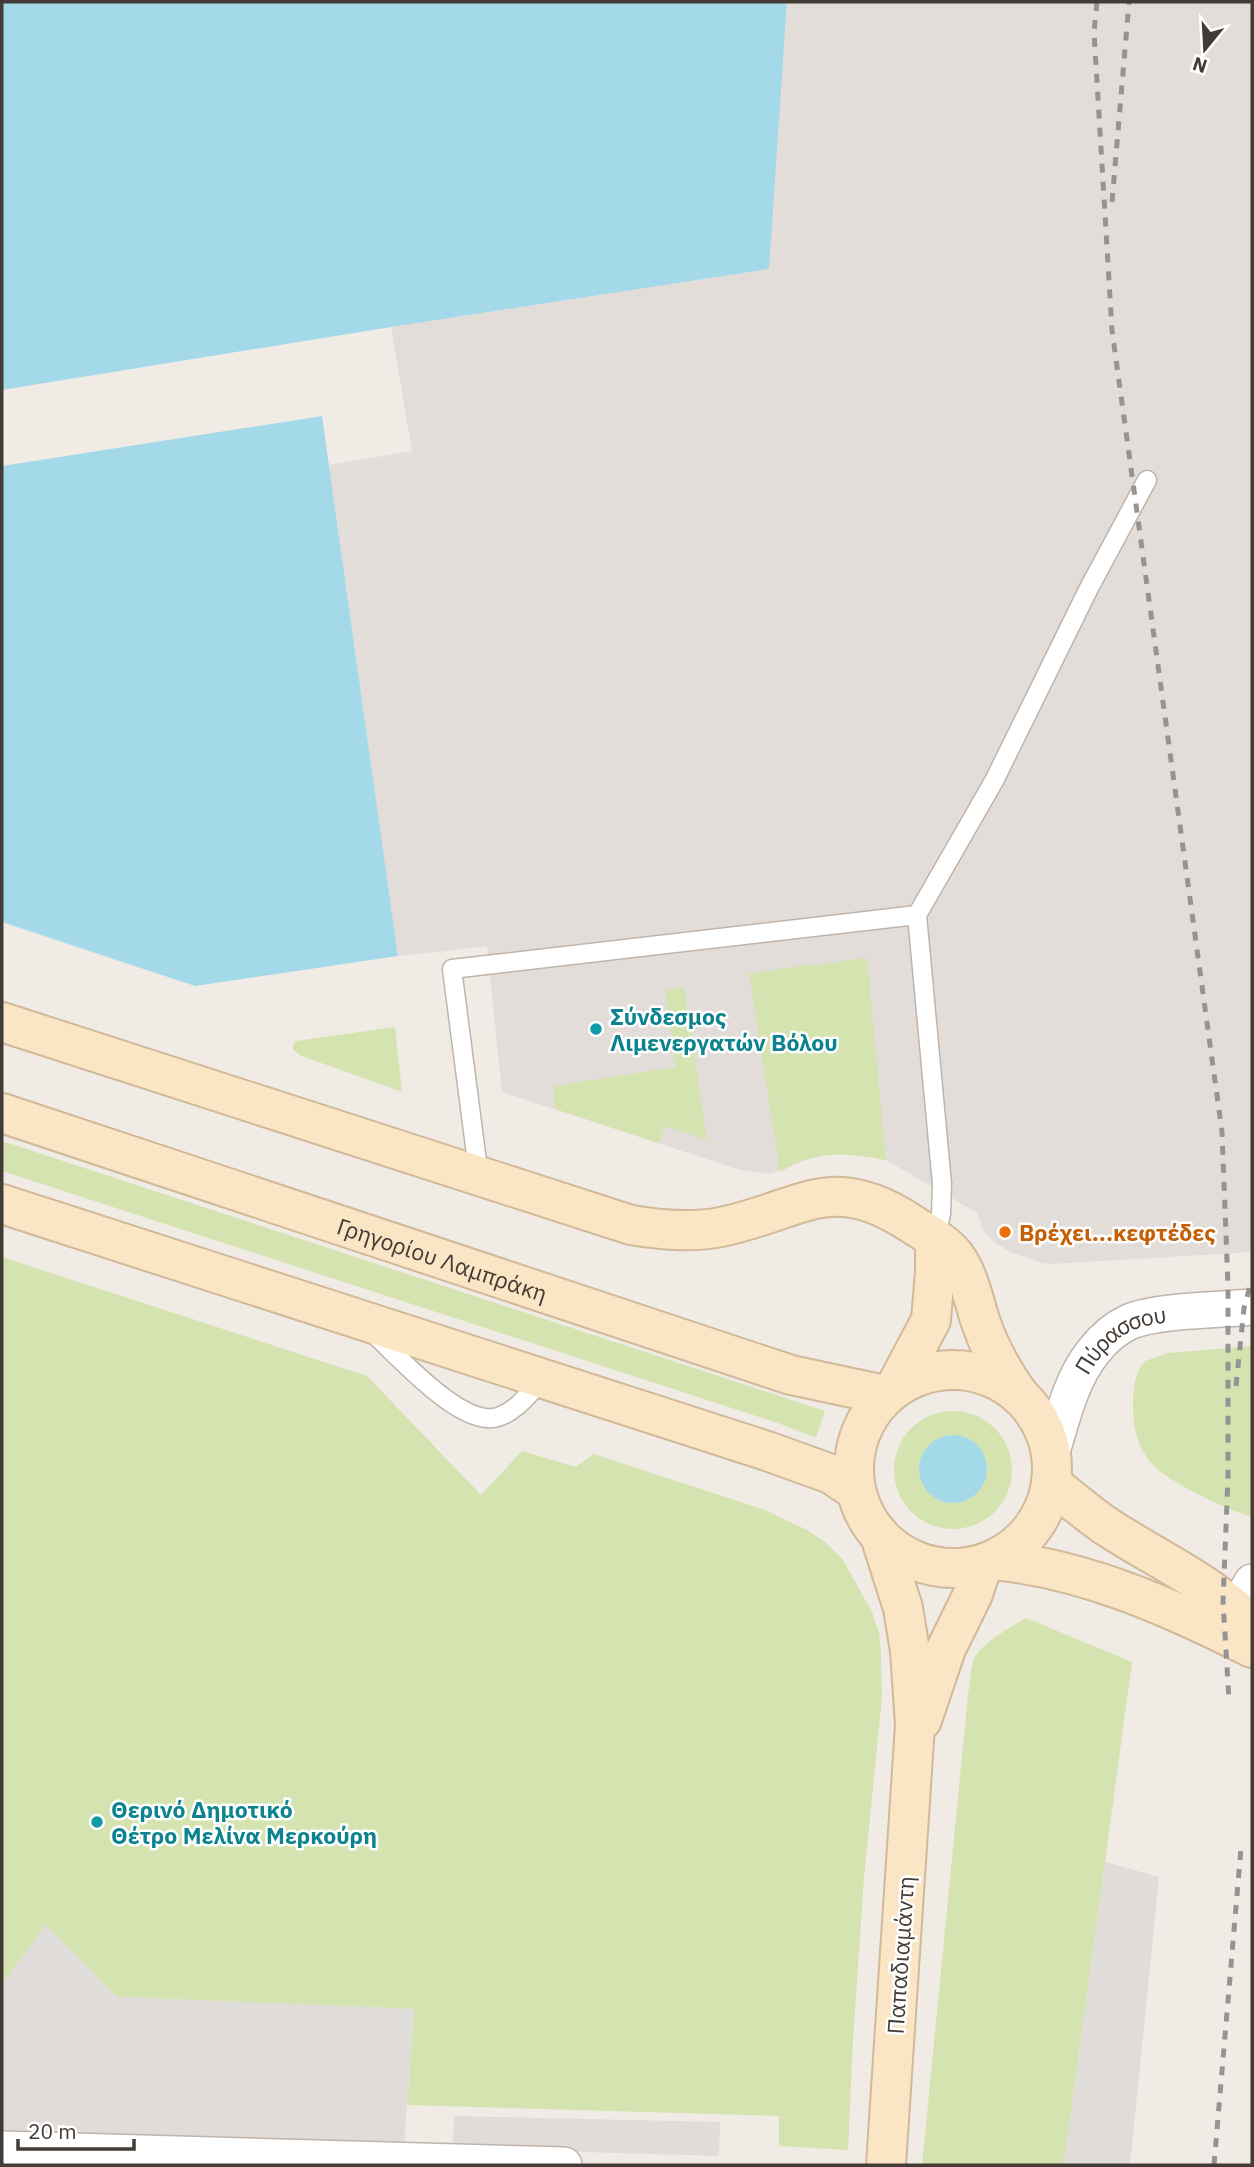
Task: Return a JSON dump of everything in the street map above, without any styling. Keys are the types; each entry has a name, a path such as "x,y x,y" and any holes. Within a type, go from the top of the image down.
{"main road":[{"path":"2,1022 631,1225 671,1230 721,1227 820,1198 854,1198 890,1211 935,1239 953,1254 960,1264 973,1292 995,1357 1042,1426 1051,1468 1045,1506 1034,1526 1015,1546 989,1562 973,1594 946,1649 915,1745"},
{"name":"Γρηγορίου Λαμπράκη","path":"2,1113 791,1375 891,1391"},
{"path":"2,1204 818,1469 842,1480 856,1491"},
{"path":"915,1745 914,1688 906,1623 896,1581 880,1536 865,1514 856,1491 854,1468 858,1438 873,1410 891,1391 931,1320 935,1239"},
{"path":"891,1391 925,1373 959,1370 989,1376 1019,1395"},
{"path":"1051,1468 1102,1523 1194,1580 1247,1606"},
{"path":"880,1536 902,1553 930,1565 957,1567 989,1562 1061,1570 1100,1581 1149,1600 1252,1648"},
{"name":"Παπαδιαμάντη","path":"886,2165 915,1745"}],"street":[{"name":"Πύρασσου","path":"1051,1468 1070,1393 1091,1355 1119,1327 1150,1317 1252,1307"},
{"path":"2,2149 317,2162 564,2165"}],"lane":[{"path":"935,1239 941,1214 942,1184 918,915 994,781 1089,588 1147,480"},
{"path":"479,1177 452,969 918,915"},
{"path":"357,1319 440,1394 464,1411 476,1415 490,1418 508,1413 543,1379"}],"shaded area":[{"path":"787,2 1252,2 1252,1252 1043,1263 1012,1253 994,1242 984,1231 977,1213 886,1160 844,1153 807,1159 771,1174 740,1170 502,1092 487,946 398,956 329,465 412,451 391,327 768,269"},
{"path":"1105,1862 1159,1877 1130,2165 1064,2165"},
{"path":"46,1925 117,1997 414,2009 404,2146 2,2134 2,1984"},
{"path":"454,2116 720,2122 719,2156 453,2148"}],"green space":[{"path":"867,958 886,1160 844,1155 819,1156 806,1159 780,1172 749,973"},
{"path":"684,987 707,1140 665,1126 659,1143 556,1109 553,1086 676,1067 665,990"},
{"path":"395,1027 402,1092 299,1055 293,1049 296,1041"},
{"path":"2,1141 825,1411 816,1438 778,1423 2,1171"},
{"path":"2,1257 367,1376 481,1495 522,1451 576,1467 594,1454 765,1510 809,1531 843,1560 872,1612 879,1633 882,1697 864,1878 848,2150 779,2146 779,2116 407,2105 414,2009 117,1997 46,1925 2,1984"},
{"path":"1252,1346 1252,1517 1184,1487 1151,1463 1137,1437 1133,1394 1138,1371 1145,1361 1168,1353"},
{"path":"953,1411 975,1416 995,1428 1007,1448 1012,1470 1007,1492 995,1512 975,1524 953,1529 931,1524 911,1512 899,1492 894,1470 899,1448 911,1428 931,1416"},
{"path":"1026,1618 1132,1662 1064,2165 922,2165 972,1665 976,1655 988,1642"}],"water":[{"path":"2,2 787,2 769,269 2,390"},
{"path":"322,416 398,956 195,986 2,922 2,466"},
{"path":"946,1435 960,1435 972,1440 982,1450 987,1469 982,1488 972,1498 960,1503 946,1503 934,1498 924,1488 919,1476 919,1462 924,1450 934,1440"}],"railway":[{"path":"1097,2 1094,32 1112,330 1222,1132 1228,1286 1228,1476 1223,1601 1229,1700"},
{"path":"1112,202 1129,2"},
{"path":"1236,1386 1244,1308 1252,1279"},
{"path":"1214,2165 1241,1848"}],"place":[{"name":"Σύνδεσμος Λιμενεργατών Βόλου","path":"596,1029"},
{"name":"Βρέχει...κεφτέδες","path":"1005,1232"},
{"name":"Θερινό Δημοτικό Θέτρο Μελίνα Μερκούρη","path":"97,1822"}]}
